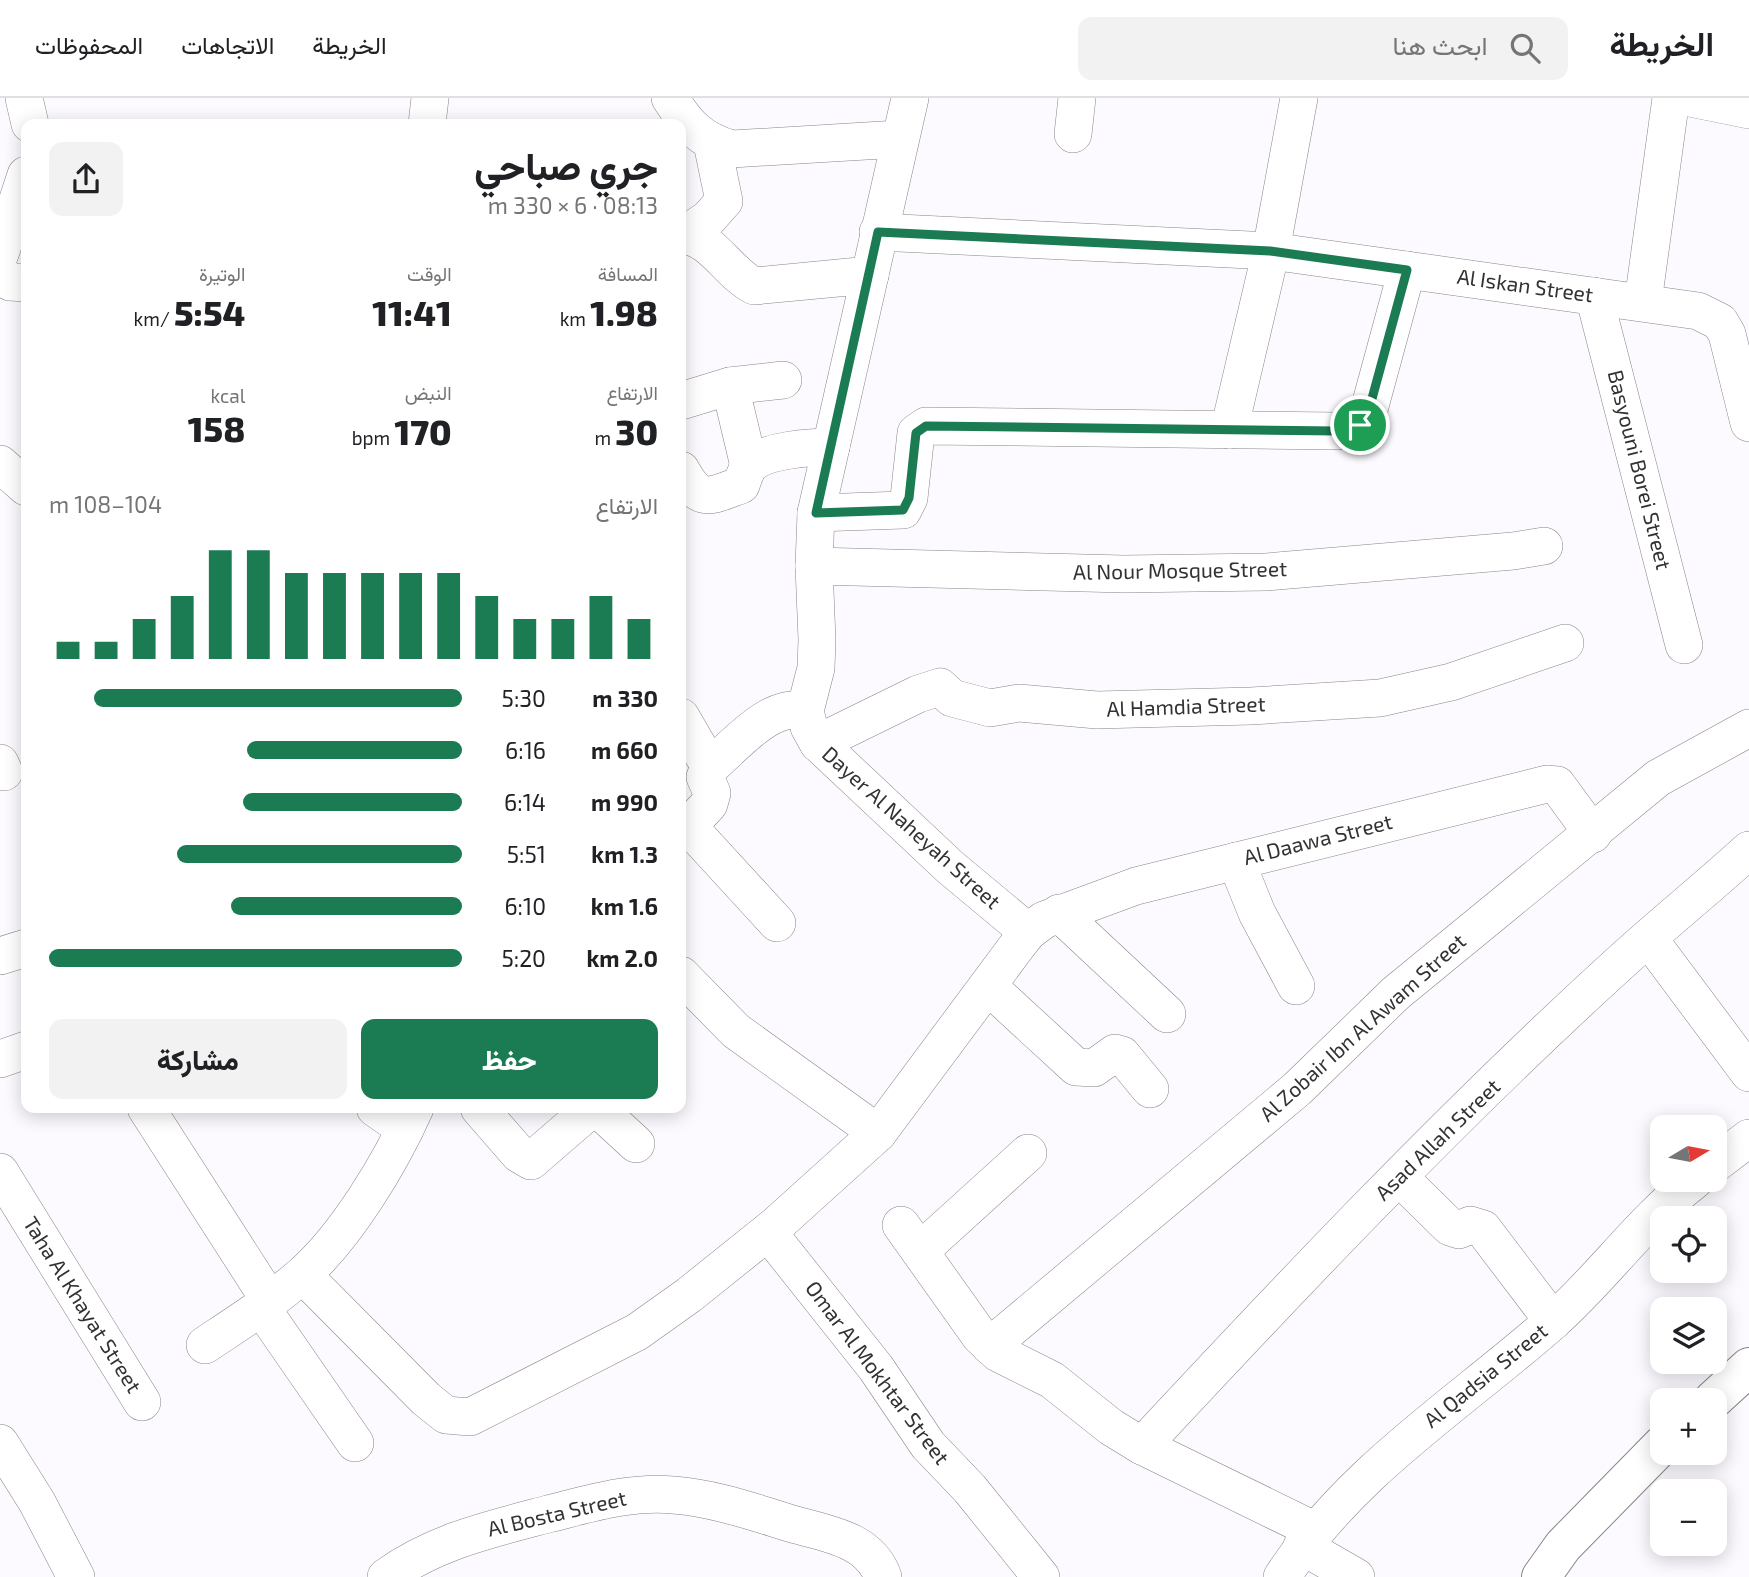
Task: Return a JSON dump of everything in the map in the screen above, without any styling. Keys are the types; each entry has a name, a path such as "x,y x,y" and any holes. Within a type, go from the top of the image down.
{"street":[{"path":"24,98 29,119"},
{"path":"428,119 430,98"},
{"path":"670,98 683,119"},
{"path":"811,727 816,668 816,513 910,98"},
{"path":"1073,134 1077,98"},
{"path":"1228,430 1270,251 1300,98"},
{"path":"1643,302 1671,98"},
{"path":"1690,98 1749,110"},
{"path":"686,123 712,143 732,149 899,139"},
{"path":"686,233 708,219 724,201 712,143"},
{"path":"0,254 15,189"},
{"name":"Al Iskan Street","path":"878,232 1270,251 1643,302 1698,312 1720,322 1727,334 1749,422"},
{"path":"686,237 705,243 743,280 754,286 870,275"},
{"path":"816,513 903,510 909,498 916,433 921,426 1345,431 1360,425 1367,417 1407,270"},
{"path":"0,273 10,282 21,283"},
{"name":"Basyouni Borei Street","path":"1594,296 1684,645"},
{"path":"686,399 730,386 783,380"},
{"path":"686,479 699,494 709,497 741,485 748,466 730,386"},
{"path":"748,466 783,452 831,447"},
{"path":"0,464 21,483"},
{"name":"Al Nour Mosque Street","path":"814,566 1124,574 1266,572 1499,553 1544,546"},
{"name":"Al Hamdia Street","path":"811,727 940,687 952,698 990,708 1019,703 1097,710 1380,698 1451,682 1566,643"},
{"path":"686,828 712,799 705,777 710,767 771,716 788,709 811,727"},
{"path":"686,726 710,767"},
{"name":"Dayer Al Naheyah Street","path":"811,727 940,858 1028,932"},
{"name":"Al Zobair Ibn Al Awam Street","path":"990,1346 1297,1089 1396,993 1658,778 1749,728"},
{"name":"Al Daawa Street","path":"1028,932 1059,913 1136,886 1553,783 1593,834"},
{"path":"686,832 777,923"},
{"name":"Asad Allah Street","path":"1142,1446 1324,1252 1399,1177 1611,971 1749,850"},
{"path":"1236,860 1257,913 1296,986"},
{"path":"1059,913 1167,1014"},
{"path":"303,1275 426,1399 446,1415 470,1417 637,1332 690,1295 768,1232 878,1133 1028,932"},
{"path":"1649,939 1749,1073"},
{"path":"0,956 21,950"},
{"path":"686,980 736,1031 878,1133"},
{"path":"988,986 1076,1067 1094,1068 1115,1053 1122,1055 1150,1089"},
{"path":"0,1059 21,1052"},
{"path":"149,1113 265,1304 355,1443"},
{"path":"205,1345 303,1275 364,1199 393,1155 410,1118 392,1113"},
{"path":"483,1113 519,1154 531,1161 587,1113"},
{"path":"601,1113 636,1144"},
{"path":"1727,1155 1749,1138"},
{"path":"1028,1153 910,1238 990,1346 1052,1380 1111,1427 1142,1446 1309,1539 1356,1577"},
{"name":"Taha Al Khayat Street","path":"0,1172 142,1402"},
{"path":"1399,1177 1455,1230 1470,1225 1483,1229 1553,1321"},
{"name":"Al Qadsia Street","path":"1282,1577 1309,1539 1378,1466 1553,1321 1644,1224 1681,1192"},
{"name":"Omar Al Mokhtar Street","path":"768,1232 876,1368 928,1445 970,1489 1041,1577"},
{"path":"1726,1388 1749,1367"},
{"path":"0,1443 37,1502 76,1577"},
{"path":"1541,1577 1563,1546 1650,1458"},
{"name":"Al Bosta Street","path":"386,1577 441,1545 484,1531 609,1499 660,1494 700,1498 841,1537 864,1551 883,1577"}],"route":[{"path":"878,232 1270,251 1407,270 1367,417 1360,425 1345,431 921,426 916,433 909,498 903,510 816,513 878,232"}]}
